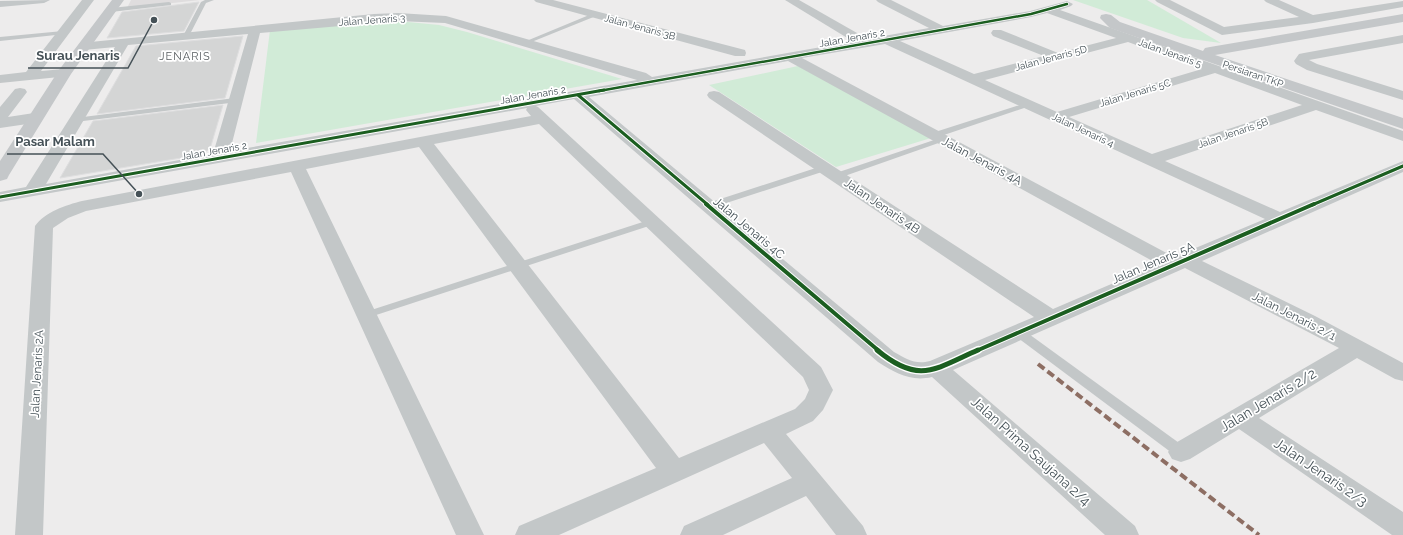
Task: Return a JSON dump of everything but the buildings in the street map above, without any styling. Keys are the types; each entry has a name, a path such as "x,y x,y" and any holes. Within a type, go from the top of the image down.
{"street":[{"path":"0,4 44,0"},
{"path":"30,76 88,0"},
{"name":"Jalan Jenaris 3B","path":"540,0 740,53"},
{"path":"790,0 853,36"},
{"path":"882,0 942,30"},
{"path":"1161,0 1218,29 1231,31 1399,5"},
{"path":"1270,0 1313,19"},
{"path":"1380,0 1399,5"},
{"name":"Jalan Jenaris 2","path":"0,198 942,30 1050,5 1067,4"},
{"name":"Persiaran TKP","path":"1067,4 1180,41 1211,59 1225,56 1281,76 1403,115"},
{"path":"0,175 34,118 64,73 114,5"},
{"name":"Jalan Jenaris 5","path":"1050,5 1130,38 1211,59 1316,105 1403,136"},
{"name":"Jalan Jenaris 3","path":"84,46 255,30 399,11 446,20 527,42 641,76 650,82"},
{"name":"Persiaran TKP","path":"1106,18 1115,25 1403,124"},
{"path":"1180,41 1209,45 1242,45 1403,18"},
{"path":"820,43 928,24"},
{"path":"1225,56 1261,54 1403,27"},
{"path":"220,158 255,30"},
{"path":"997,32 1058,57"},
{"name":"Jalan Jenaris 5D","path":"972,79 1130,38"},
{"path":"1403,39 1304,57 1301,61 1312,67 1403,96"},
{"name":"Jalan Jenaris 4","path":"887,40 1280,219"},
{"path":"32,192 124,42"},
{"path":"1376,44 1403,52"},
{"path":"1211,59 1242,45"},
{"path":"1261,54 1266,67 1281,76"},
{"name":"Jalan Jenaris 4A","path":"790,57 939,138 1180,263"},
{"name":"Jalan Jenaris 5C","path":"1055,117 1211,59"},
{"path":"0,79 64,73"},
{"path":"0,117 20,92"},
{"name":"Jalan Jenaris 4C","path":"578,95 886,357 910,372"},
{"name":"Jalan Jenaris 4B","path":"714,95 1051,318"},
{"path":"527,104 812,373 821,390 814,404 804,415 529,535"},
{"name":"Jalan Jenaris 5B","path":"1151,160 1316,105"},
{"path":"0,123 34,118"},
{"path":"470,535 296,165 542,119"},
{"path":"422,141 674,472"},
{"name":"Jalan Jenaris 2A","path":"30,535 44,226 54,217 82,206 296,165"},
{"name":"Jalan Jenaris 5A","path":"910,372 936,368 1403,166"},
{"name":"Jalan Jenaris 2/1","path":"1180,263 1307,322 1403,373"},
{"name":"Jalan Jenaris 2/2","path":"1181,452 1356,348"},
{"name":"Jalan Prima Saujana 2/4","path":"936,368 1125,535"},
{"name":"Jalan Jenaris 2/3","path":"1239,417 1403,527"},
{"path":"769,431 853,535"},
{"path":"694,535 810,482"}],"lane":[{"path":"186,36 204,2 211,0"},
{"path":"114,5 168,4"},
{"path":"527,42 594,15"},
{"path":"0,39 63,33"},
{"path":"75,120 235,100"},
{"path":"708,206 830,172 939,138 1029,105"},
{"path":"366,315 652,222"},
{"path":"1018,332 1181,452"}],"shaded area":[{"path":"131,0 200,0 127,8"}],"green space":[{"path":"1073,0 1147,0 1221,43 1183,38"},
{"path":"374,21 439,25 467,32 622,79 256,143 270,30"},
{"path":"798,66 931,138 836,167 709,85"}],"marked path":[{"path":"1038,364 1259,535"}],"cycle path":[{"path":"0,197 1031,14 1067,4"},
{"path":"578,95 886,357 904,368 915,371 936,368 1403,166"}],"place":[{"name":"Surau Jenaris","path":"154,20"},
{"name":"Pasar Malam","path":"139,194"}],"district":[{"name":"JENARIS","path":"185,56"}]}
